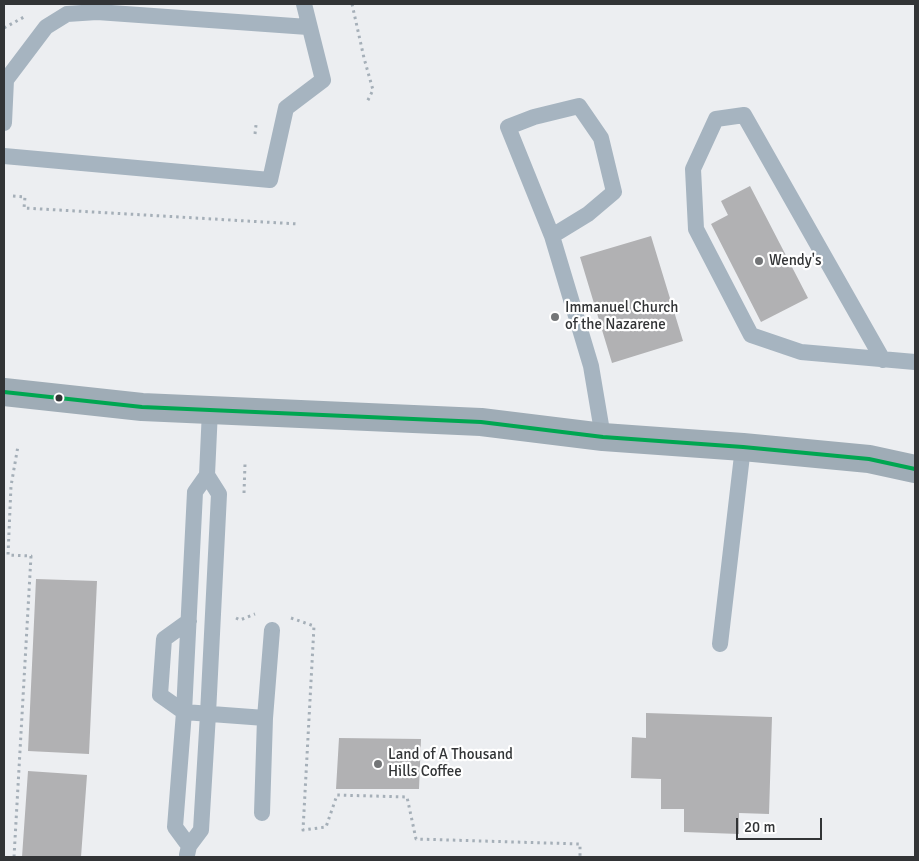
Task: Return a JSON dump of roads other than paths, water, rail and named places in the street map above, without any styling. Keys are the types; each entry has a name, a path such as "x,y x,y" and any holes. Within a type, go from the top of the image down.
{"main road":[{"path":"4,392 142,407 481,422 603,437 743,447 869,459 915,469"}],"lane":[{"path":"4,156 270,180 286,108 323,80 308,27 304,4"},
{"path":"4,123 5,80 46,27 67,14 97,12 308,27"},
{"path":"552,236 588,214 614,192 601,138 579,106 534,117 508,127 552,236 591,366 603,437"},
{"path":"883,360 744,115 716,119 693,169 696,229 751,335 801,352 883,360 915,362"},
{"path":"190,854 175,827 184,712 195,492 207,475 210,410"},
{"path":"720,644 743,447"},
{"path":"190,854 200,830 219,494 207,475"},
{"path":"189,621 164,639 160,695 184,712 266,718"},
{"path":"262,813 272,630"}],"place":[{"name":"Wendy's","path":"759,261"},
{"name":"Immanuel Church of the Nazarene","path":"555,317"},
{"name":"Land of A Thousand Hills Coffee","path":"378,764"}]}
